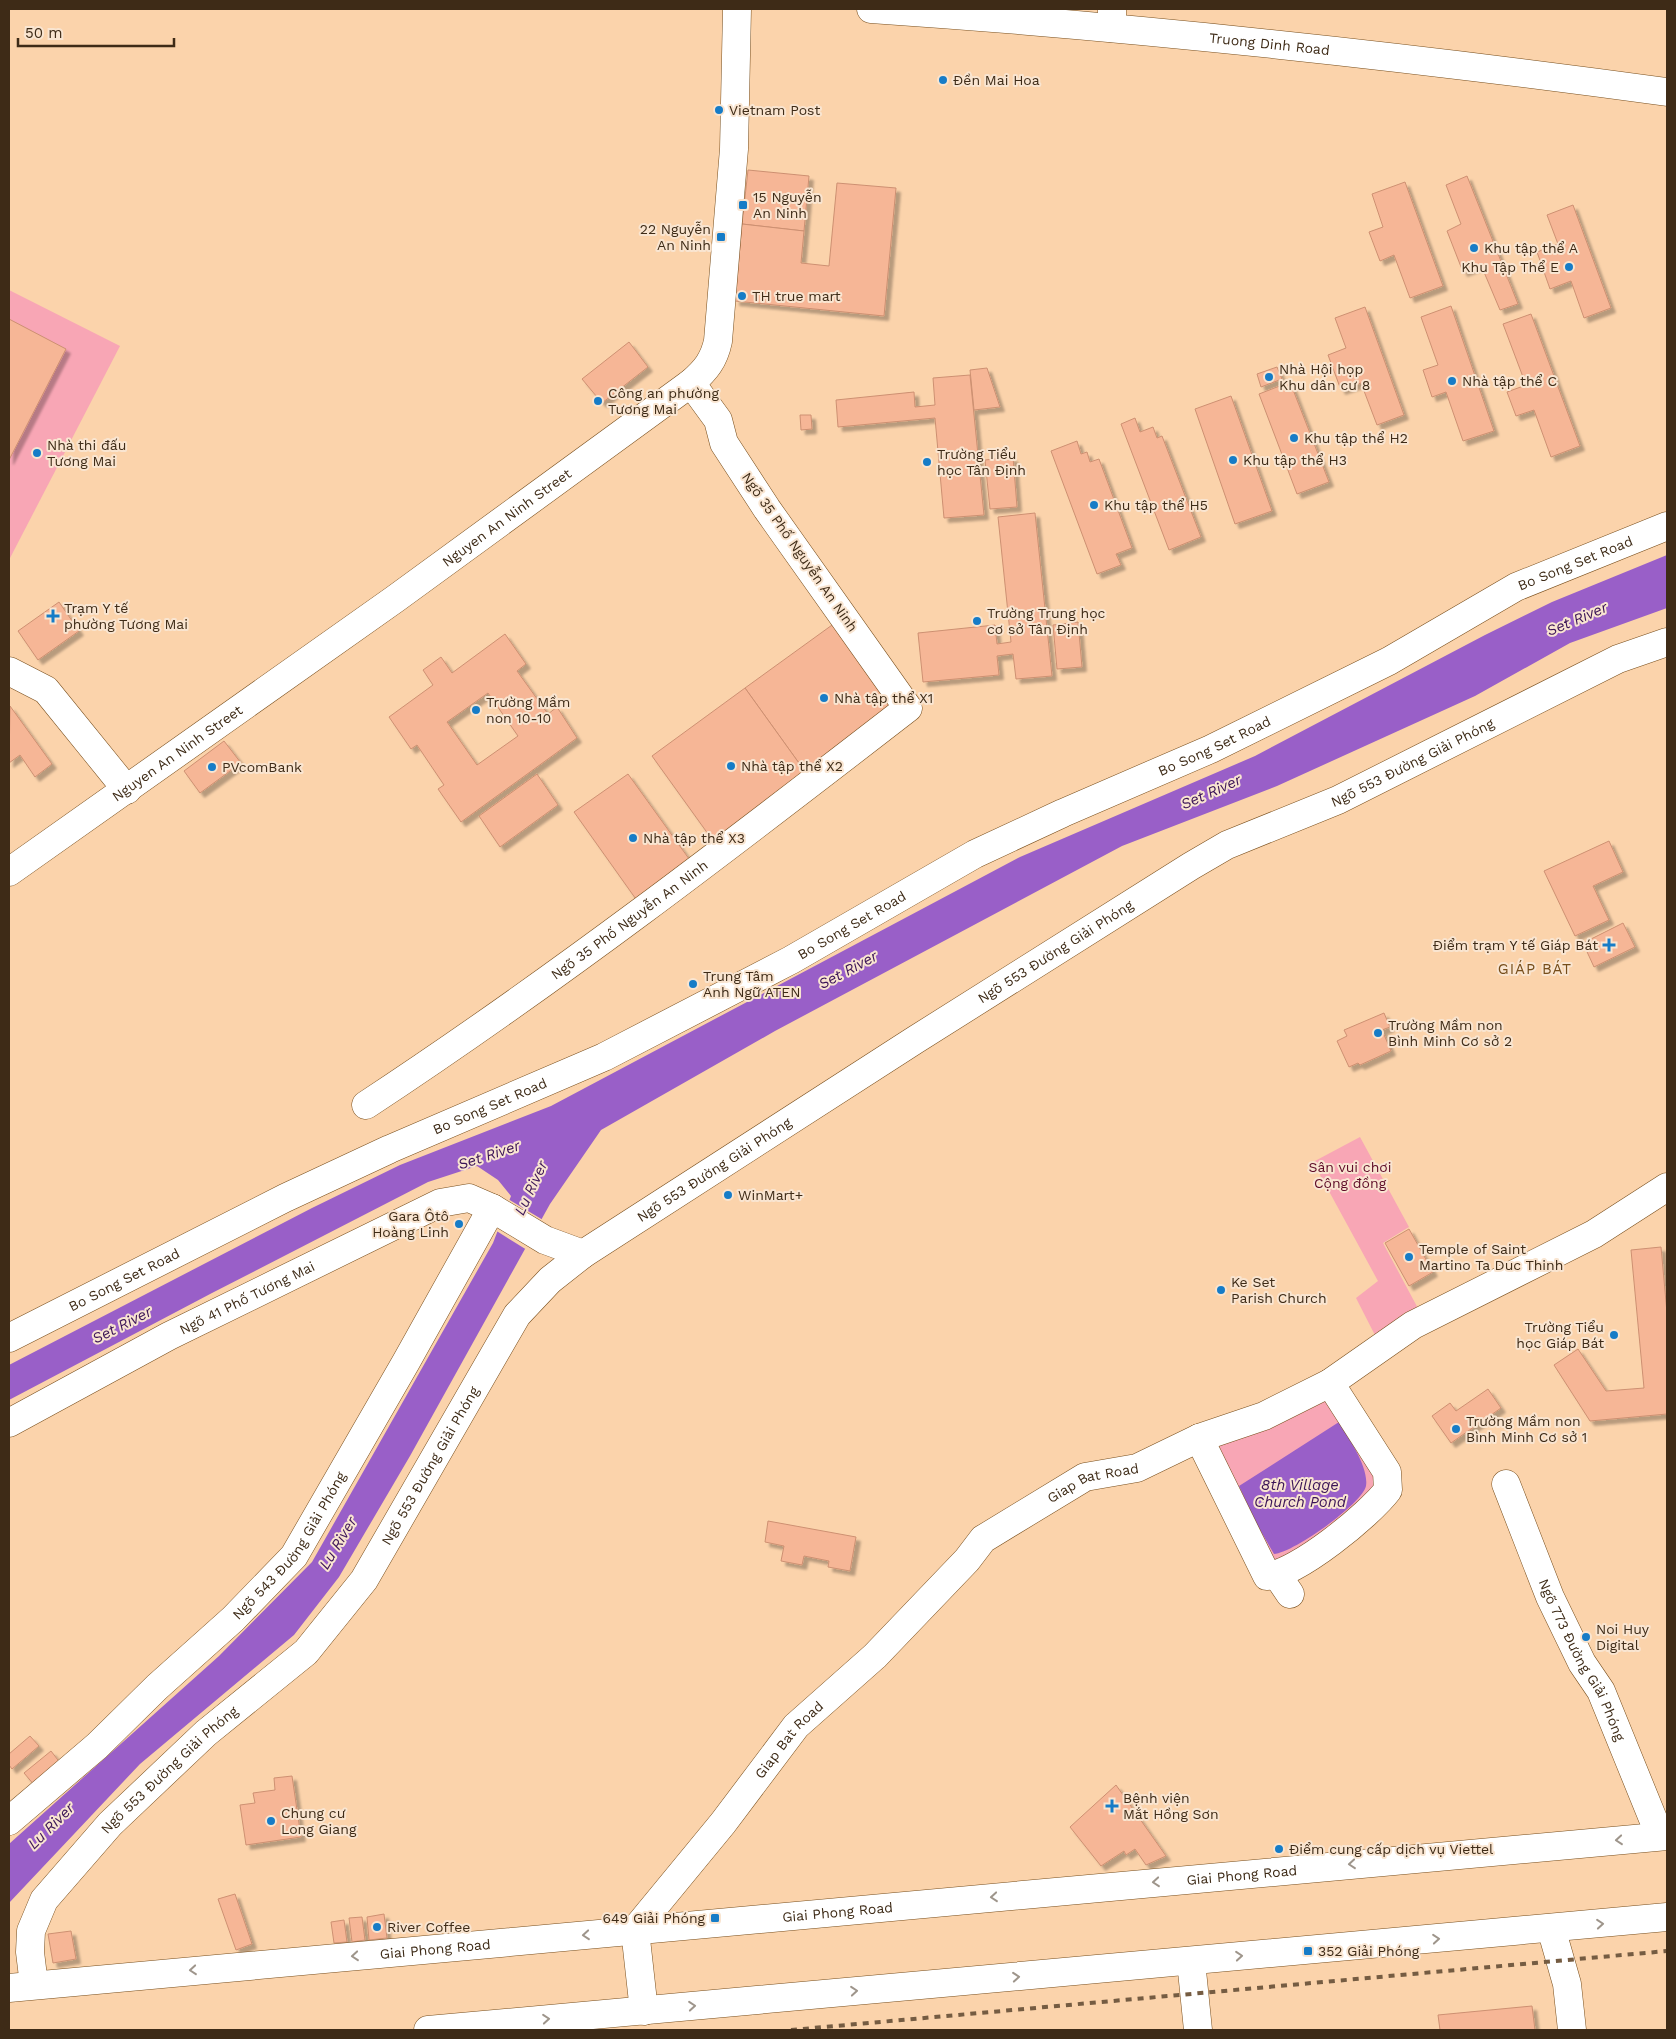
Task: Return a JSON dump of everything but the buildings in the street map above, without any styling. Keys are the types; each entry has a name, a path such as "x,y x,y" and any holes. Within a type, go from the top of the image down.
{"street":[{"name":"Nguyen An Ninh Street","path":"9,872 395,599 691,383 706,369 714,356 718,341 734,149 737,9"},
{"name":"Truong Dinh Road","path":"870,9 1047,21 1112,18 1667,92"},
{"name":"Ngõ 35 Phố Nguyễn An Ninh","path":"366,1105 456,1046 547,980 908,708 767,509 724,443 718,420 691,383"},
{"name":"Bo Song Set Road","path":"9,1338 284,1198 390,1149 604,1058 791,960 975,854 1063,812 1211,749 1388,661 1516,587 1667,526"},
{"name":"Ngõ 553 Đường Giải Phóng","path":"21,1986 30,1952 31,1931 44,1900 110,1824 206,1734 306,1652 364,1580 517,1315 550,1280 583,1254 916,1040 1228,845 1338,800 1618,659 1667,642"},
{"path":"12,678 46,690 127,790"},
{"name":"Giap Bat Road","path":"635,1930 723,1823 796,1726 875,1656 967,1560 983,1539 1085,1477 1137,1468 1199,1438 1264,1416 1330,1383 1413,1325 1594,1234 1667,1187"},
{"name":"Ngõ 41 Phố Tương Mai","path":"9,1423 169,1336 440,1203 469,1198 492,1208 545,1240 583,1254"},
{"name":"Ngõ 543 Đường Giải Phóng","path":"9,1821 97,1746 157,1687 233,1618 294,1556 402,1370 492,1208"},
{"path":"1199,1438 1266,1576 1283,1585 1314,1554 1362,1519 1378,1504 1388,1490 1387,1472 1330,1383"},
{"name":"Ngõ 773 Đường Giải Phóng","path":"1506,1484 1550,1597 1582,1663 1601,1691 1664,1836"},
{"name":"Giai Phong Road","path":"21,1986 1664,1836"},
{"path":"428,2030 1667,1918"},
{"path":"1551,1928 1567,1984 1572,2030"},
{"path":"635,1930 644,2010"},
{"path":"1191,1961 1198,2030"}],"green space":[{"name":"Nhà thi đấu Tương Mai","path":"9,290 120,346 9,560"},
{"name":"Sân vui chơi Cộng đồng","path":"1360,1137 1409,1227 1383,1243 1421,1314 1379,1343 1356,1298 1378,1281 1313,1162"},
{"path":"1328,1391 1382,1470 1381,1491 1278,1572 1215,1450 1225,1442"}],"water":[{"path":"1667,555 1667,608 1570,643 1475,696 1277,786 1122,846 775,1031 601,1130 550,1204 410,1456 339,1577 294,1635 140,1764 9,1903 9,1844 219,1656 312,1562 493,1243 511,1196 498,1180 477,1166 428,1182 9,1400 9,1365 312,1208 400,1165 551,1106 1020,857 1255,756 1485,635 1552,602"},
{"name":"8th Village Church Pond","path":"1339,1422 1361,1461 1366,1478 1366,1486 1353,1504 1326,1526 1283,1552 1274,1554 1256,1523 1239,1486"}],"pier":[{"path":"508,1199 543,1220 527,1250 495,1230"}],"railway":[{"path":"791,2030 1667,1951"}],"place":[{"name":"Đền Mai Hoa","path":"943,80"},
{"name":"Vietnam Post","path":"719,110"},
{"name":"15 Nguyễn An Ninh","path":"743,205"},
{"name":"22 Nguyễn An Ninh","path":"721,237"},
{"name":"Khu tập thể A","path":"1474,248"},
{"name":"Khu Tập Thể E","path":"1569,267"},
{"name":"TH true mart","path":"742,296"},
{"name":"Nhà Hội họp Khu dân cư 8","path":"1269,377"},
{"name":"Nhà tập thể C","path":"1452,381"},
{"name":"Công an phường Tương Mai","path":"598,401"},
{"name":"Khu tập thể H2","path":"1294,438"},
{"name":"Nhà thi đấu Tương Mai","path":"37,453"},
{"name":"Khu tập thể H3","path":"1233,460"},
{"name":"Trường Tiểu học Tân Định","path":"927,462"},
{"name":"Khu tập thể H5","path":"1094,505"},
{"name":"Trạm Y tế phường Tương Mai","path":"53,616"},
{"name":"Trường Trung học cơ sở Tân Định","path":"977,621"},
{"name":"Nhà tập thể X1","path":"824,698"},
{"name":"Trường Mầm non 10-10","path":"476,710"},
{"name":"Nhà tập thể X2","path":"731,766"},
{"name":"PVcomBank","path":"212,767"},
{"name":"Nhà tập thể X3","path":"633,838"},
{"name":"Điểm trạm Y tế Giáp Bát","path":"1609,945"},
{"name":"Trung Tâm Anh Ngữ ATEN","path":"693,984"},
{"name":"Trường Mầm non Bình Minh Cơ sở 2","path":"1378,1033"},
{"name":"WinMart+","path":"728,1195"},
{"name":"Gara Ôtô Hoàng Linh","path":"459,1224"},
{"name":"Temple of Saint Martino Ta Duc Thinh","path":"1409,1257"},
{"name":"Ke Set Parish Church","path":"1221,1290"},
{"name":"Trường Tiểu học Giáp Bát","path":"1614,1335"},
{"name":"Trường Mầm non Bình Minh Cơ sở 1","path":"1456,1429"},
{"name":"Noi Huy Digital","path":"1586,1637"},
{"name":"Bệnh viện Mắt Hồng Sơn","path":"1112,1806"},
{"name":"Chung cư Long Giang","path":"271,1821"},
{"name":"Điểm cung cấp dịch vụ Viettel","path":"1279,1849"},
{"name":"649 Giải Phóng","path":"715,1918"},
{"name":"River Coffee","path":"377,1927"},
{"name":"352 Giải Phóng","path":"1308,1951"}],"district":[{"name":"GIÁP BÁT","path":"1535,969"}],"water label":[{"name":"Set River","path":"1577,619"},
{"name":"Set River","path":"1211,792"},
{"name":"Set River","path":"848,970"},
{"name":"Set River","path":"489,1155"},
{"name":"Lu River","path":"531,1188"},
{"name":"Set River","path":"122,1325"},
{"name":"Lu River","path":"338,1543"},
{"name":"Lu River","path":"51,1826"}]}
